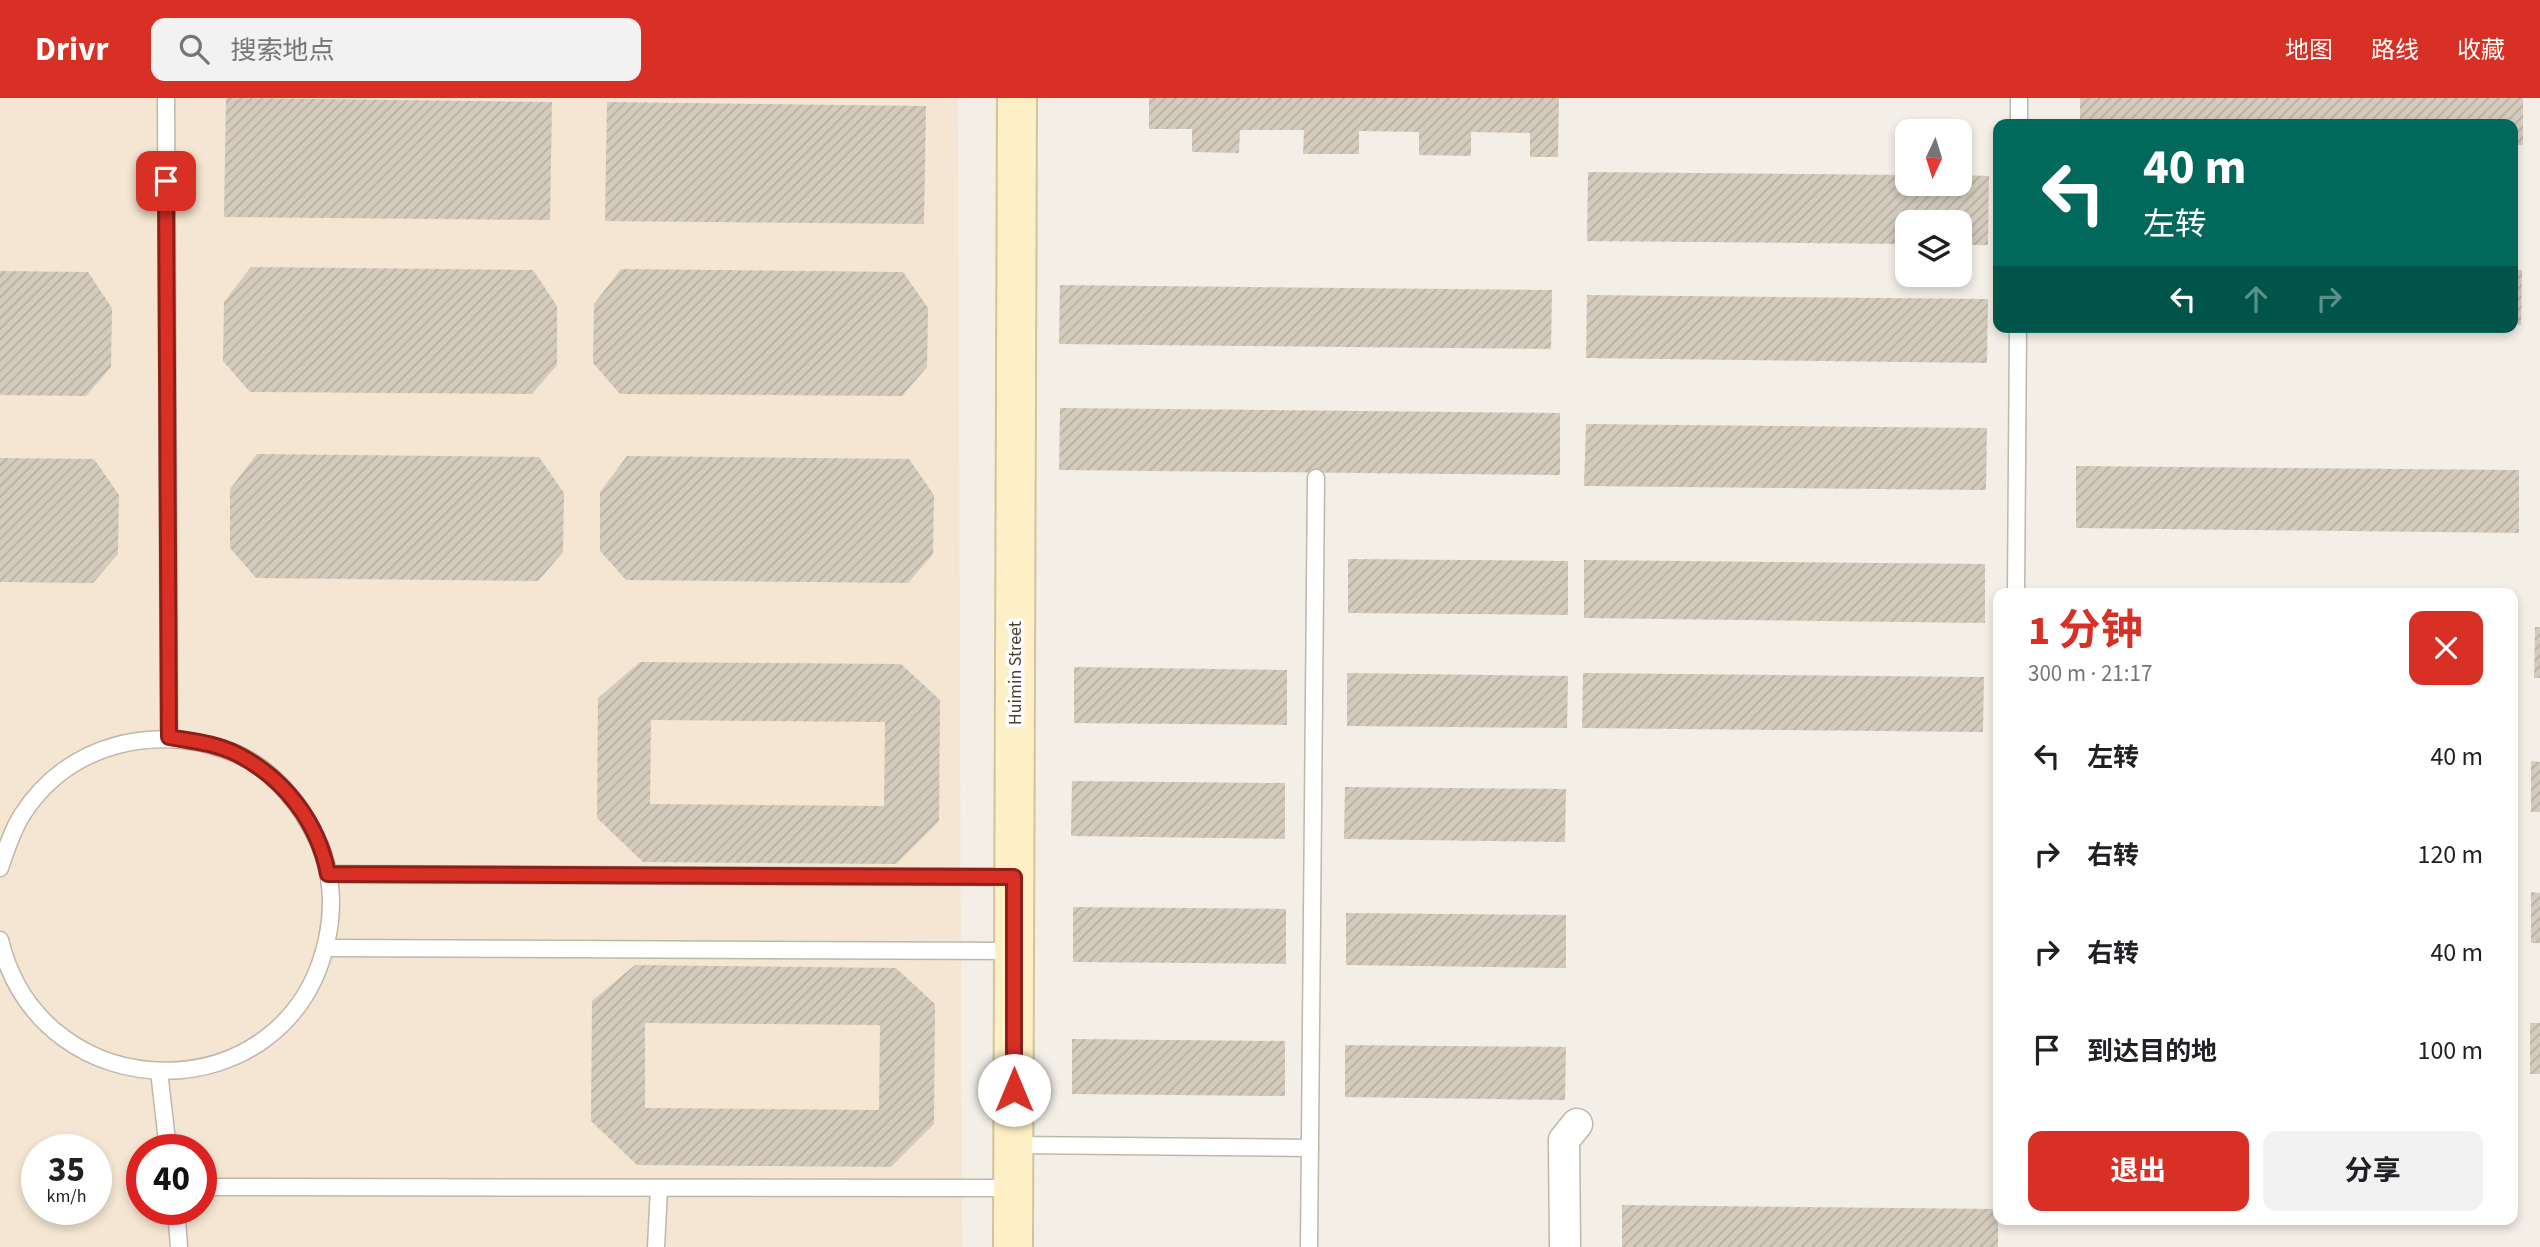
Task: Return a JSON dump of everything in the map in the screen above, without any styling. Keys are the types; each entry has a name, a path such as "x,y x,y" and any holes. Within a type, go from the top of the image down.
{"street":[{"name":"Huimin Street","path":"1013,1247 1017,98"},
{"path":"1565,1247 1564,1140 1577,1124"}],"lane":[{"path":"166,98 169,737"},
{"path":"2019,98 2019,119"},
{"path":"2016,588 2018,333"},
{"path":"1309,1247 1316,478"},
{"path":"0,868 8,841 22,814 44,788 71,765 101,750 134,740 169,737 203,742 236,753 265,771 291,794 310,823 324,854 331,922 326,948 310,987 291,1014 267,1037 239,1054 209,1066 176,1072 112,1064 82,1051 54,1031 34,1011 17,986 1,944"},
{"path":"328,874 1014,877"},
{"path":"326,948 1014,951"},
{"path":"159,1071 166,1134"},
{"path":"1014,1145 1310,1148"},
{"path":"217,1187 1014,1188"},
{"path":"656,1247 659,1188"},
{"path":"177,1225 179,1247"}],"shaded area":[{"path":"0,98 958,98 962,1247 0,1247"}],"building":[{"path":"226,98 552,102 550,220 224,217"},
{"path":"1149,98 1559,98 1558,157 1530,157 1530,133 1471,132 1471,156 1419,155 1419,132 1359,131 1359,154 1303,154 1304,130 1240,130 1239,153 1192,152 1192,129 1149,129"},
{"path":"2080,98 2523,98 2523,145 2518,145 2518,119 2080,119"},
{"path":"607,102 926,106 924,224 605,221"},
{"path":"1588,172 1895,175 1895,196 1972,196 1972,175 1989,176 1988,245 1972,245 1972,210 1895,210 1895,244 1587,241"},
{"path":"251,267 533,270 557,306 557,365 532,394 250,392 223,361 224,302"},
{"path":"621,269 903,272 928,308 927,367 902,396 620,394 593,363 594,304"},
{"path":"2518,270 2522,270 2521,325 2518,325"},
{"path":"0,271 88,272 112,308 111,367 86,396 0,395"},
{"path":"1060,285 1552,290 1551,349 1059,344"},
{"path":"1587,295 1988,299 1987,363 1586,358"},
{"path":"1060,408 1560,413 1560,475 1059,470"},
{"path":"1586,424 1987,428 1986,490 1584,486"},
{"path":"257,454 539,457 564,493 563,552 538,581 256,578 230,548 230,489"},
{"path":"627,456 909,459 934,495 933,554 908,583 626,580 600,551 600,492"},
{"path":"0,458 94,459 119,495 118,554 93,583 0,582"},
{"path":"2076,466 2519,470 2519,533 2076,528"},
{"path":"1348,559 1568,561 1568,615 1348,613"},
{"path":"1584,560 1985,564 1985,623 1584,618"},
{"path":"2535,627 2540,627 2540,678 2534,678"},
{"path":"640,662 901,664 940,700 939,821 896,864 643,862 597,818 598,698","holes":["651,720 885,722 884,806 650,804"]},
{"path":"1074,667 1287,670 1287,725 1074,723"},
{"path":"1347,673 1568,676 1567,728 1347,726"},
{"path":"1583,673 1984,677 1983,732 1582,728"},
{"path":"2531,761 2540,762 2540,812 2531,812"},
{"path":"1072,781 1285,783 1285,839 1071,836"},
{"path":"1345,787 1566,789 1565,842 1344,839"},
{"path":"2531,892 2540,893 2540,943 2531,943"},
{"path":"1073,907 1286,909 1286,964 1073,962"},
{"path":"1346,913 1566,915 1566,968 1346,965"},
{"path":"635,965 896,968 935,1004 934,1124 891,1167 637,1165 591,1121 592,1001","holes":["645,1023 880,1025 879,1110 645,1108"]},
{"path":"2530,1023 2540,1023 2540,1074 2530,1074"},
{"path":"1072,1039 1285,1041 1285,1096 1072,1094"},
{"path":"1345,1045 1566,1047 1565,1100 1345,1097"},
{"path":"1622,1205 1993,1209 1993,1225 1998,1225 1998,1247 1622,1247"}],"route":[{"path":"166,181 169,737 203,742 236,753 265,771 291,794 310,823 324,854 328,874 1014,877 1014,1090"}]}
